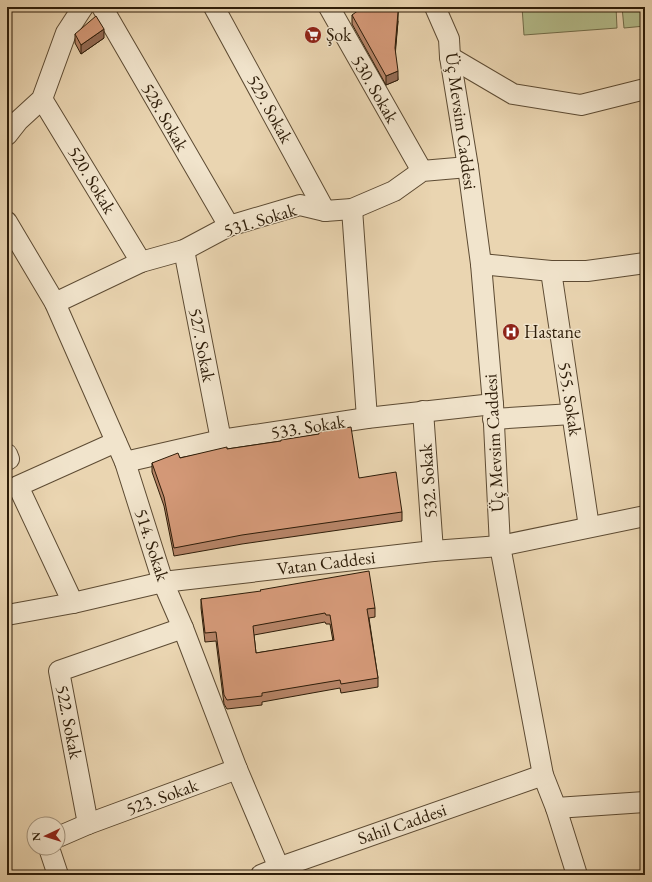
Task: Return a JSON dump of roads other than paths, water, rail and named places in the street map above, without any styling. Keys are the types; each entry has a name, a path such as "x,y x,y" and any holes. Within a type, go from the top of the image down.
{"street":[{"path":"7,136 18,121 42,99 66,33 83,7"},
{"name":"528. Sokak","path":"102,7 229,226"},
{"name":"529. Sokak","path":"214,7 325,211"},
{"name":"530. Sokak","path":"328,7 422,171"},
{"name":"Üç Mevsim Caddesi","path":"435,7 449,39 450,57 468,167 481,264 493,412 500,546 543,775 556,808 577,875"},
{"path":"450,57 513,94 566,103 581,105 645,89"},
{"name":"520. Sokak","path":"42,99 142,262"},
{"path":"422,171 468,167"},
{"name":"531. Sokak","path":"55,303 142,262 184,250 229,226 300,205 325,211 352,209 394,191 422,171"},
{"path":"352,209 367,418"},
{"name":"514. Sokak","path":"7,222 55,303 125,462 163,582 183,628 237,769 274,873"},
{"name":"527. Sokak","path":"184,250 221,440"},
{"path":"481,264 550,271 587,271 645,263"},
{"name":"555. Sokak","path":"550,271 589,527"},
{"name":"533. Sokak","path":"125,462 221,440 424,411 572,414"},
{"name":"532. Sokak","path":"424,411 433,551"},
{"path":"73,603 18,486 116,442"},
{"name":"Vatan Caddesi","path":"7,615 73,603 163,582 433,551 500,546 645,516"},
{"name":"522. Sokak","path":"88,824 59,671 183,628"},
{"name":"523. Sokak","path":"88,824 237,769"},
{"name":"Sahil Caddesi","path":"274,873 543,775"},
{"path":"556,808 645,802"},
{"path":"66,834 88,824"},
{"path":"52,856 58,875"}],"place":[{"name":"Şok","path":"313,35"},
{"name":"Hastane","path":"511,332"}]}
